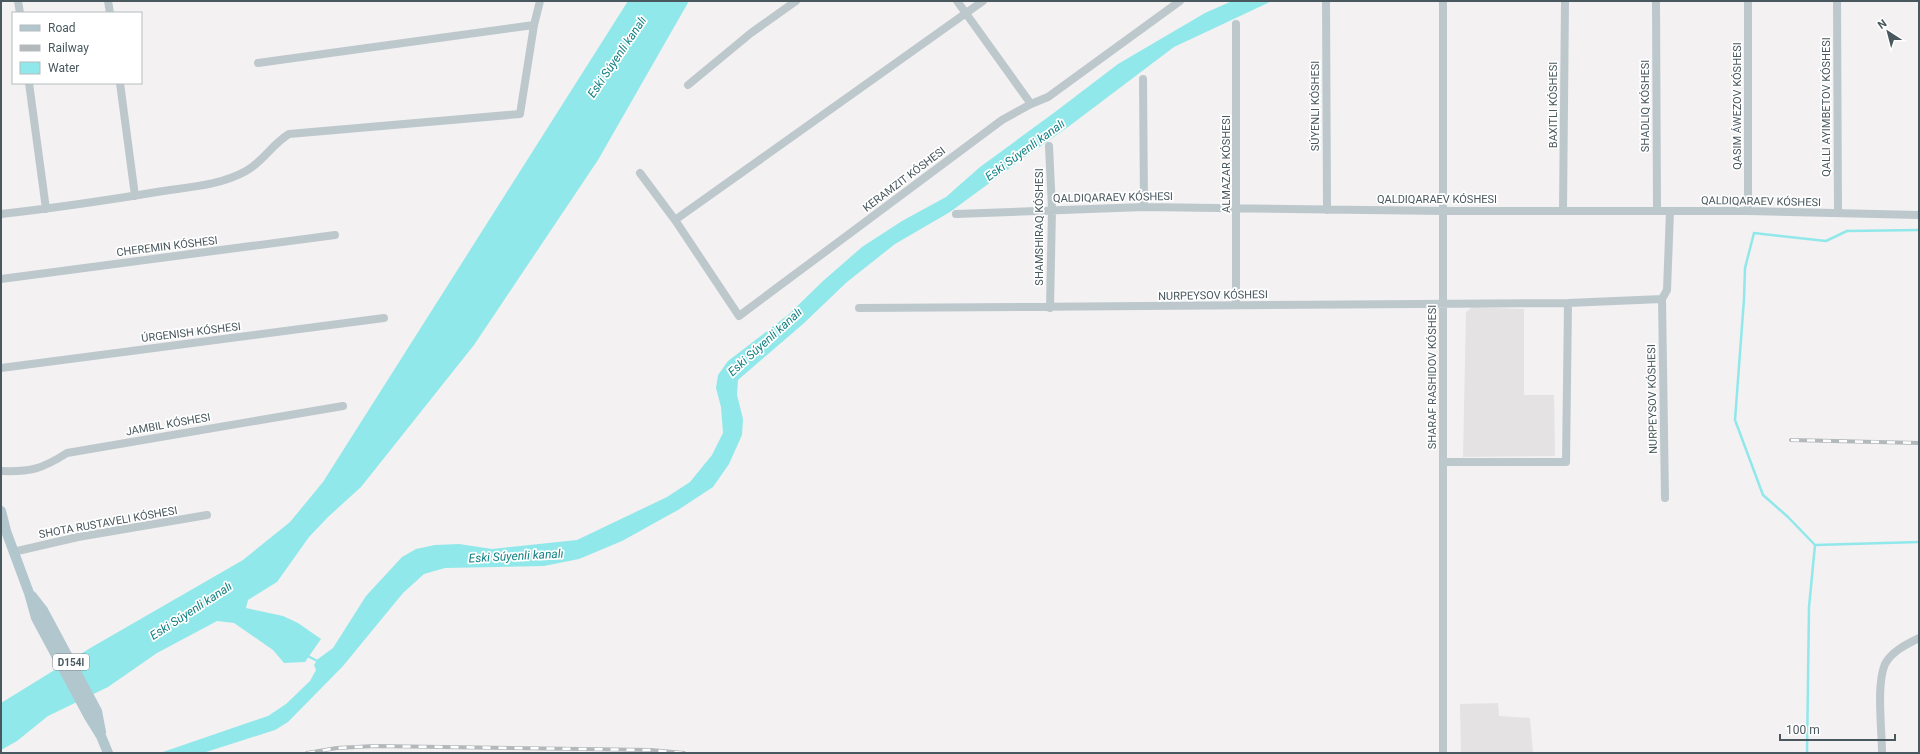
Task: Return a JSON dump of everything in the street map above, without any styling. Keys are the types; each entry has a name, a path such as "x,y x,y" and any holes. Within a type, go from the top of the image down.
{"main road":[{"name":"D154l","path":"1,511 13,552 29,594 36,618 88,715 101,736 108,753"}],"street":[{"path":"18,1 20,12"},
{"path":"108,1 110,12"},
{"path":"1,214 46,209 216,183 246,171 262,160 279,140 289,134 520,114 534,25 540,1"},
{"path":"688,85 751,33 796,1"},
{"path":"957,1 1031,104"},
{"path":"675,220 983,1"},
{"name":"KERAMZIT KÓSHESI","path":"640,174 675,220 739,316 1002,120 1031,104 1048,97 1180,1"},
{"name":"SÚYENLI KÓSHESI","path":"1326,1 1327,210"},
{"name":"SHARAF RASHIDOV KÓSHESI","path":"1443,1 1443,753"},
{"path":"1563,210 1565,1"},
{"path":"1656,1 1657,211"},
{"path":"1748,1 1748,211"},
{"path":"1837,1 1838,213"},
{"name":"ALMAZAR KÓSHESI","path":"1236,24 1236,305"},
{"path":"258,63 534,25"},
{"path":"1143,79 1144,207"},
{"path":"29,84 46,209"},
{"path":"120,84 135,196"},
{"path":"1049,146 1052,209 1050,308"},
{"path":"956,214 1052,209 1144,207 1443,211 1748,211 1919,215"},
{"name":"NURPEYSOV KÓSHESI","path":"1665,498 1662,299 1667,290 1670,211"},
{"name":"CHEREMIN KÓSHESI","path":"1,279 335,235"},
{"name":"NURPEYSOV KÓSHESI","path":"859,308 1050,308 1236,305 1568,303 1662,299"},
{"path":"1443,462 1566,462 1568,303"},
{"name":"ÚRGENISH KÓSHESI","path":"1,368 384,318"},
{"path":"1,471 24,472 49,465 67,453 343,406"},
{"name":"SHOTA RUSTAVELI KÓSHESI","path":"13,552 78,538 207,515"},
{"path":"1882,753 1880,680 1886,663 1902,647 1919,638"}],"shaded area":[{"path":"1472,307 1524,309 1524,395 1554,395 1555,456 1463,457 1466,312"},
{"path":"1498,703 1499,716 1530,718 1533,753 1461,753 1460,704"}],"water":[{"name":"Eski Súyenli kanalı","path":"628,1 689,1 598,160 474,345 361,487 328,517 309,537 277,582 248,600 246,608 283,616 298,623 321,639 305,662 284,663 273,650 234,623 217,621 157,653 108,687 48,716 17,741 1,750 1,703 92,647 243,560 290,522 323,482"},
{"name":"Eski Súyenli kanalı","path":"1232,1 1272,1 1174,47 1068,127 950,212 895,244 847,282 803,324 738,380 737,395 743,419 742,435 729,464 713,487 678,510 622,541 579,559 544,566 445,568 424,574 403,593 343,666 288,722 275,730 203,753 160,753 268,716 286,704 310,681 316,670 314,665 318,659 333,648 366,596 402,557 416,549 435,545 459,544 492,549 577,540 667,497 690,482 712,455 723,433 721,407 716,388 718,375 728,361 788,315 823,281 862,247 902,221 946,197 980,167 1118,64 1205,13"}],"waterway":[{"path":"1807,753 1809,607 1815,545 1788,517 1763,495 1735,420 1745,268 1754,233 1826,241 1847,231 1919,230"},
{"path":"1815,545 1919,542"},
{"path":"306,655 319,662"}],"railway":[{"path":"1791,440 1919,443"},
{"path":"307,753 337,748 375,746 651,750 684,753"}]}
